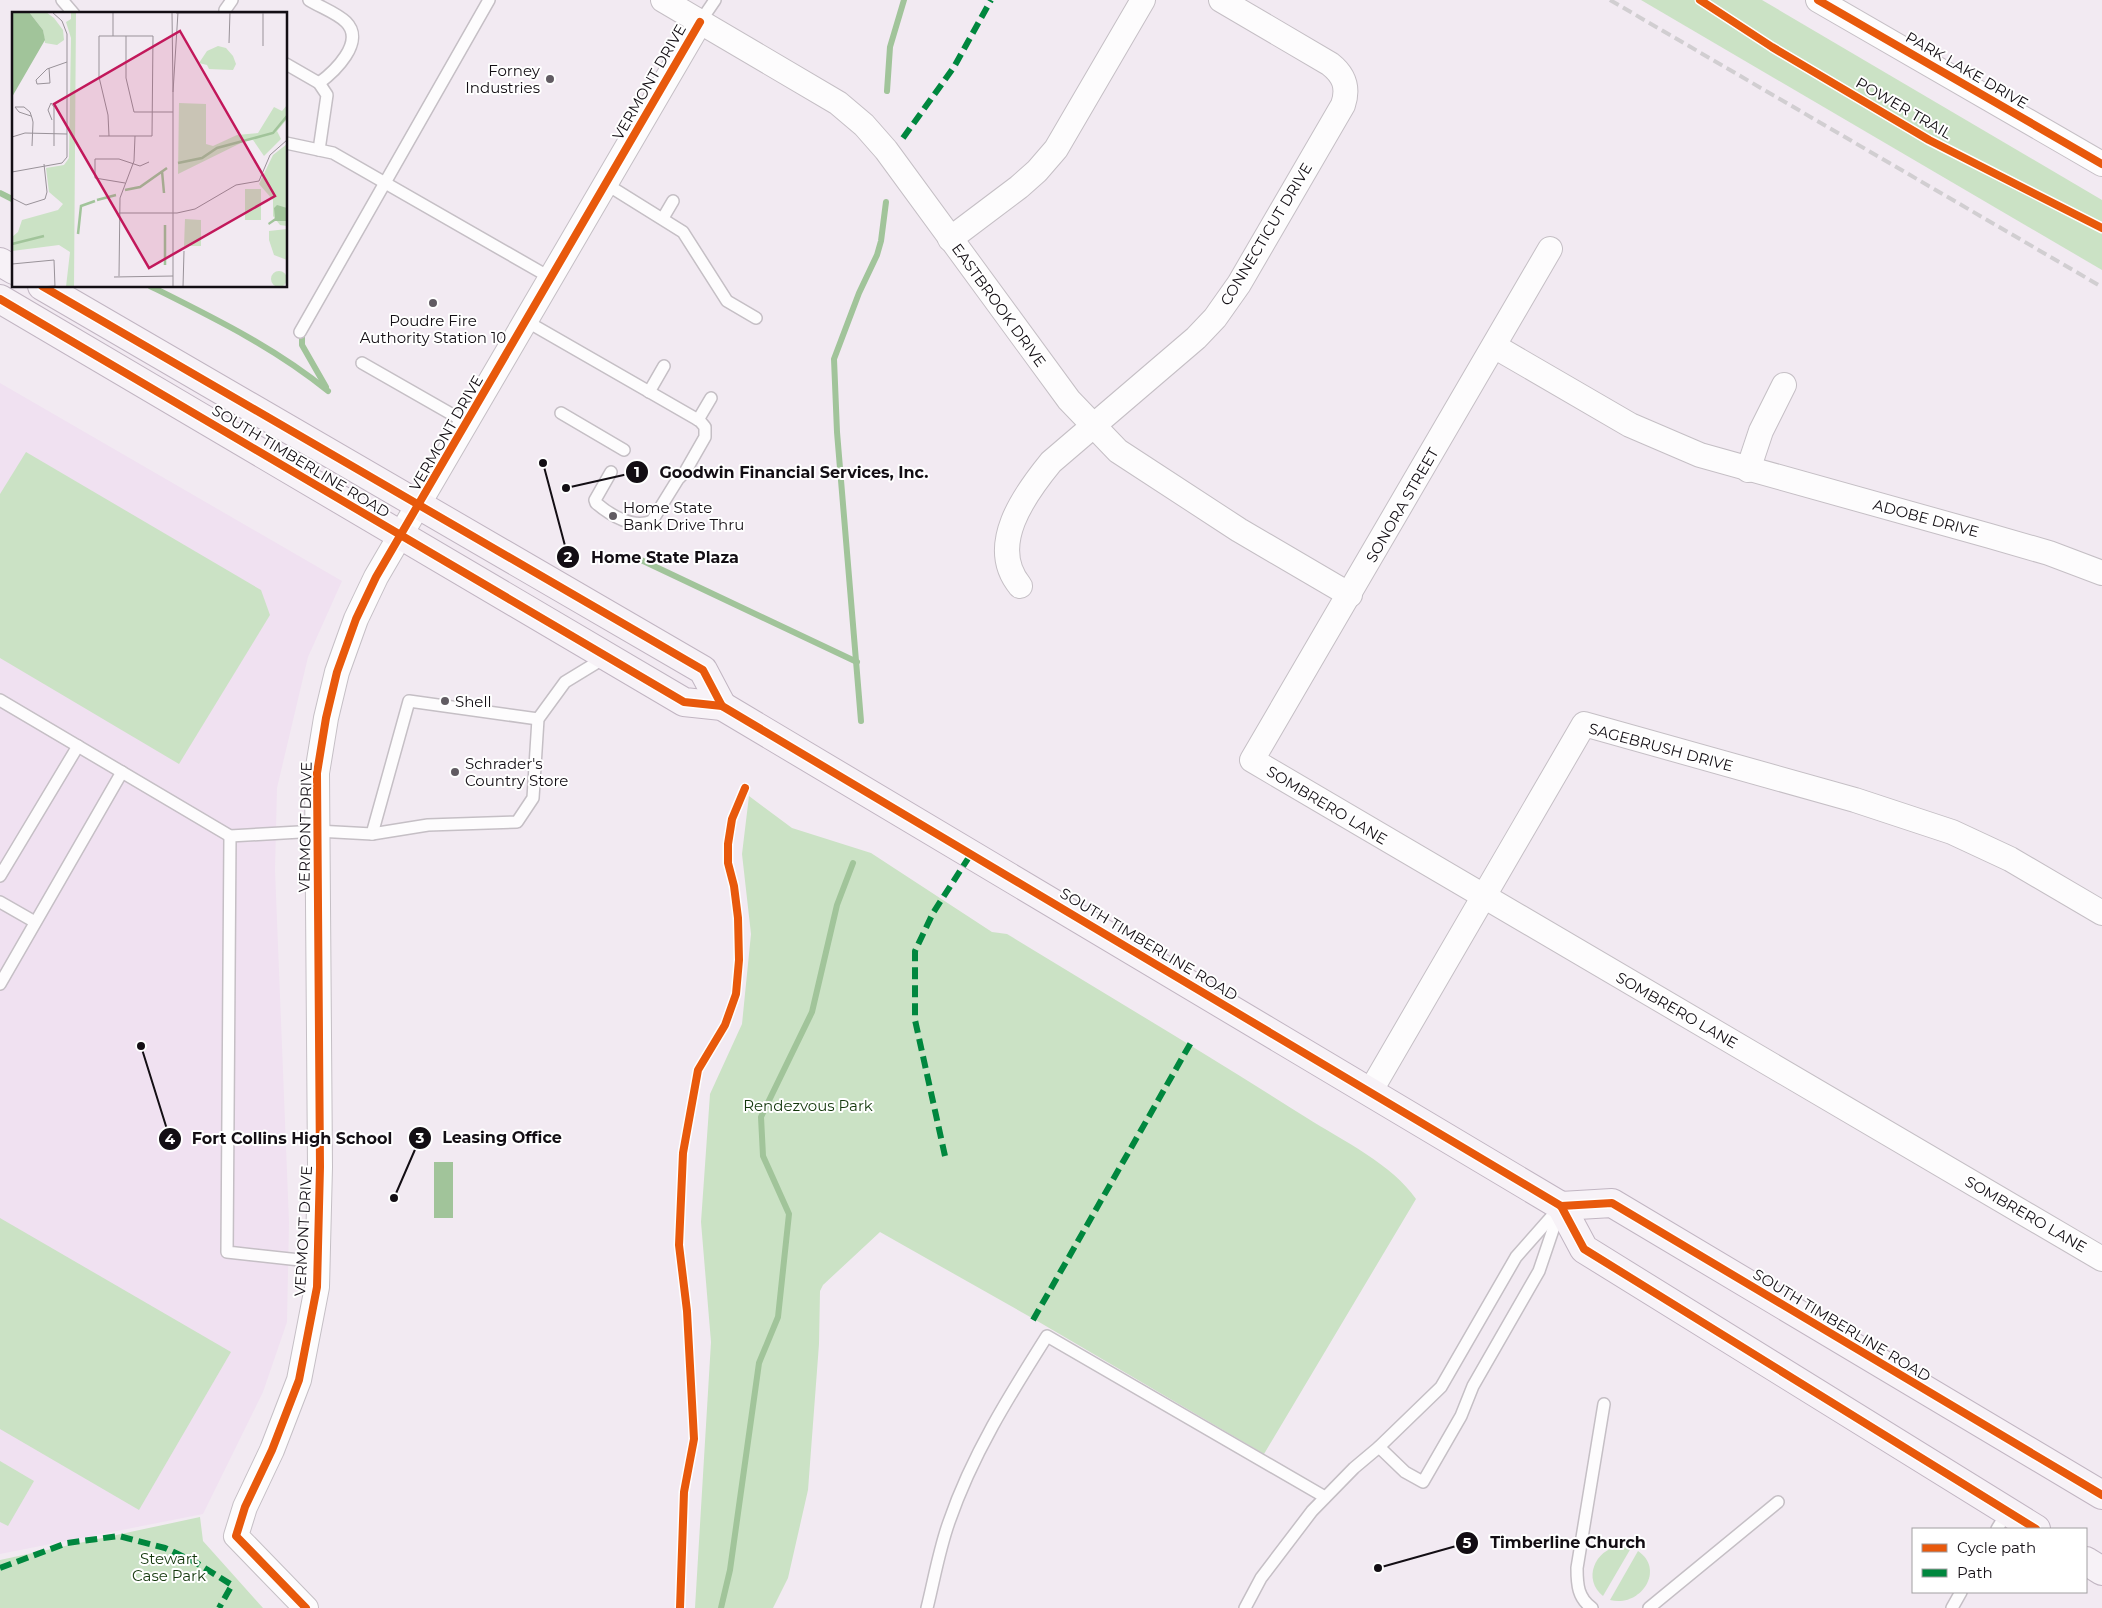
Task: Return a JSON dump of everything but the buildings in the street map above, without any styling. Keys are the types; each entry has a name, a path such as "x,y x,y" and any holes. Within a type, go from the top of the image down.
{"main road":[{"path":"0,262 12,269"},
{"name":"SOUTH TIMBERLINE ROAD","path":"45,288 703,670 722,706"},
{"name":"SOUTH TIMBERLINE ROAD","path":"0,300 684,702 722,706 1561,1206 1612,1204 2102,1495"},
{"path":"1561,1206 1584,1249 2002,1520 2032,1528"},
{"path":"2087,1562 2102,1571"}],"street":[{"name":"EASTBROOK DRIVE","path":"663,0 838,103 864,125 886,150 1069,400 1118,451 1239,530 1350,595"},
{"path":"950,239 1025,182 1056,149 1143,0"},
{"name":"CONNECTICUT DRIVE","path":"1020,586 1007,565 1006,550 1019,507 1035,481 1051,462 1196,338 1215,318 1239,284 1346,97 1345,83 1340,72 1330,64 1221,0"},
{"name":"PARK LAKE DRIVE","path":"1818,0 2102,164"},
{"name":"VERMONT DRIVE","path":"306,1608 236,1536 244,1507 272,1450 299,1380 317,1287 320,1167 317,773 326,718 337,672 356,619 376,577 700,22"},
{"name":"SONORA STREET","path":"1252,760 1350,595 1550,249"},
{"name":"ADOBE DRIVE","path":"1494,346 1630,425 1700,455 2049,553 2102,573"},
{"path":"1748,470 1761,431 1784,385"},
{"name":"SAGEBRUSH DRIVE","path":"1370,1092 1584,724 1855,800 1952,832 2010,859 2102,913"},
{"name":"SOMBRERO LANE","path":"1252,760 2102,1259"}],"lane":[{"path":"62,0 72,12"},
{"path":"226,12 232,0"},
{"path":"309,0 347,23 353,38 347,55 335,71 319,83"},
{"path":"300,332 488,0"},
{"path":"700,22 715,0"},
{"path":"288,65 319,83 327,95 319,150"},
{"path":"288,143 333,154 551,278"},
{"path":"606,184 683,232 727,301 756,318"},
{"path":"663,218 673,201"},
{"path":"526,321 698,420 705,427 705,437 685,472 678,479 652,521 636,525 596,503 595,500 611,472"},
{"path":"362,363 467,423"},
{"path":"649,392 664,366"},
{"path":"698,420 711,398"},
{"path":"561,413 624,450"},
{"path":"0,700 230,836 317,831 372,834 428,825 516,822 534,798 538,719 565,682 608,656"},
{"path":"372,834 409,701 538,719"},
{"path":"0,876 78,746"},
{"path":"0,984 122,772"},
{"path":"230,836 227,1252 318,1262"},
{"path":"0,902 35,922"},
{"path":"1379,1447 1405,1472 1423,1482 1461,1416 1473,1386 1539,1271 1561,1206"},
{"path":"1246,1608 1261,1578 1325,1497 1441,1387 1516,1257 1561,1206"},
{"path":"928,1608 948,1524 975,1460 994,1422 1047,1336 1325,1497"},
{"path":"1592,1608 1581,1596 1577,1585 1578,1568 1604,1404"},
{"path":"1649,1608 1778,1502"},
{"path":"1952,1608 1960,1593"}],"shaded area":[{"path":"0,383 342,581 308,657 277,788 275,870 289,1222 287,1322 263,1392 203,1514 0,1554"},
{"path":"434,1162 453,1162 453,1218 434,1218"}],"green space":[{"path":"1641,0 1762,0 2102,200 2102,270"},
{"path":"26,452 261,590 270,615 179,764 0,658 0,494"},
{"name":"Rendezvous Park","path":"749,796 792,828 871,853 992,932 1007,934 1366,1154 1394,1175 1416,1199 1264,1454 1039,1322 880,1232 823,1285 820,1291 819,1344 808,1490 788,1578 773,1608 695,1608 711,1342 701,1222 710,1094 742,1024 751,934 742,854"},
{"path":"0,1218 231,1352 139,1510 0,1429"},
{"path":"0,1461 34,1481 8,1526 0,1522"},
{"name":"Stewart Case Park","path":"200,1517 203,1541 263,1608 0,1608 0,1560"},
{"path":"1619,1546 1631,1548 1603,1596 1593,1582 1594,1566 1603,1553"},
{"path":"1638,1551 1646,1559 1650,1568 1646,1586 1631,1598 1621,1601 1610,1600"}],"waterway":[{"path":"887,91 890,47 904,0"},
{"path":"0,193 12,199"},
{"path":"861,721 837,432 834,359 859,293 877,255 881,241 886,202"},
{"path":"154,288 219,321 286,360 328,391"},
{"path":"302,335 302,345 326,387"},
{"path":"639,559 857,662"},
{"path":"721,1608 730,1570 759,1363 778,1317 789,1214 763,1156 761,1117 812,1012 837,905 853,863"}],"railway":[{"path":"1610,0 2102,287"}],"marked path":[{"path":"903,138 954,67 991,0"},
{"path":"945,1156 915,1020 915,951 933,913 971,854"},
{"path":"1033,1320 1193,1039"},
{"path":"0,1568 67,1543 119,1536 165,1548 195,1562 232,1585 219,1608"}],"cycle path":[{"name":"POWER TRAIL","path":"1700,0 1772,47 1929,140 2102,228"},
{"path":"1818,0 2102,164"},
{"path":"306,1608 236,1536 245,1507 272,1450 299,1380 317,1287 320,1167 317,773 326,718 337,672 356,619 376,577 700,22"},
{"path":"45,288 703,670 722,706"},
{"path":"0,299 684,702 722,706 1561,1206 1584,1249 2034,1528"},
{"path":"680,1608 684,1492 694,1439 687,1311 679,1245 683,1153 698,1070 725,1025 736,994 739,960 738,918 734,886 728,863 728,844 732,819 745,788"},
{"path":"1561,1206 1612,1203 2102,1495"}],"place":[{"name":"Forney Industries","path":"550,79"},
{"name":"Poudre Fire Authority Station 10","path":"433,303"},
{"name":"Home State Plaza","path":"543,463"},
{"name":"Goodwin Financial Services, Inc.","path":"566,488"},
{"name":"Home State Bank Drive Thru","path":"613,516"},
{"name":"Shell","path":"445,701"},
{"name":"Schrader's Country Store","path":"455,772"},
{"name":"Fort Collins High School","path":"141,1046"},
{"name":"Leasing Office","path":"394,1198"},
{"name":"Timberline Church","path":"1378,1568"}]}
